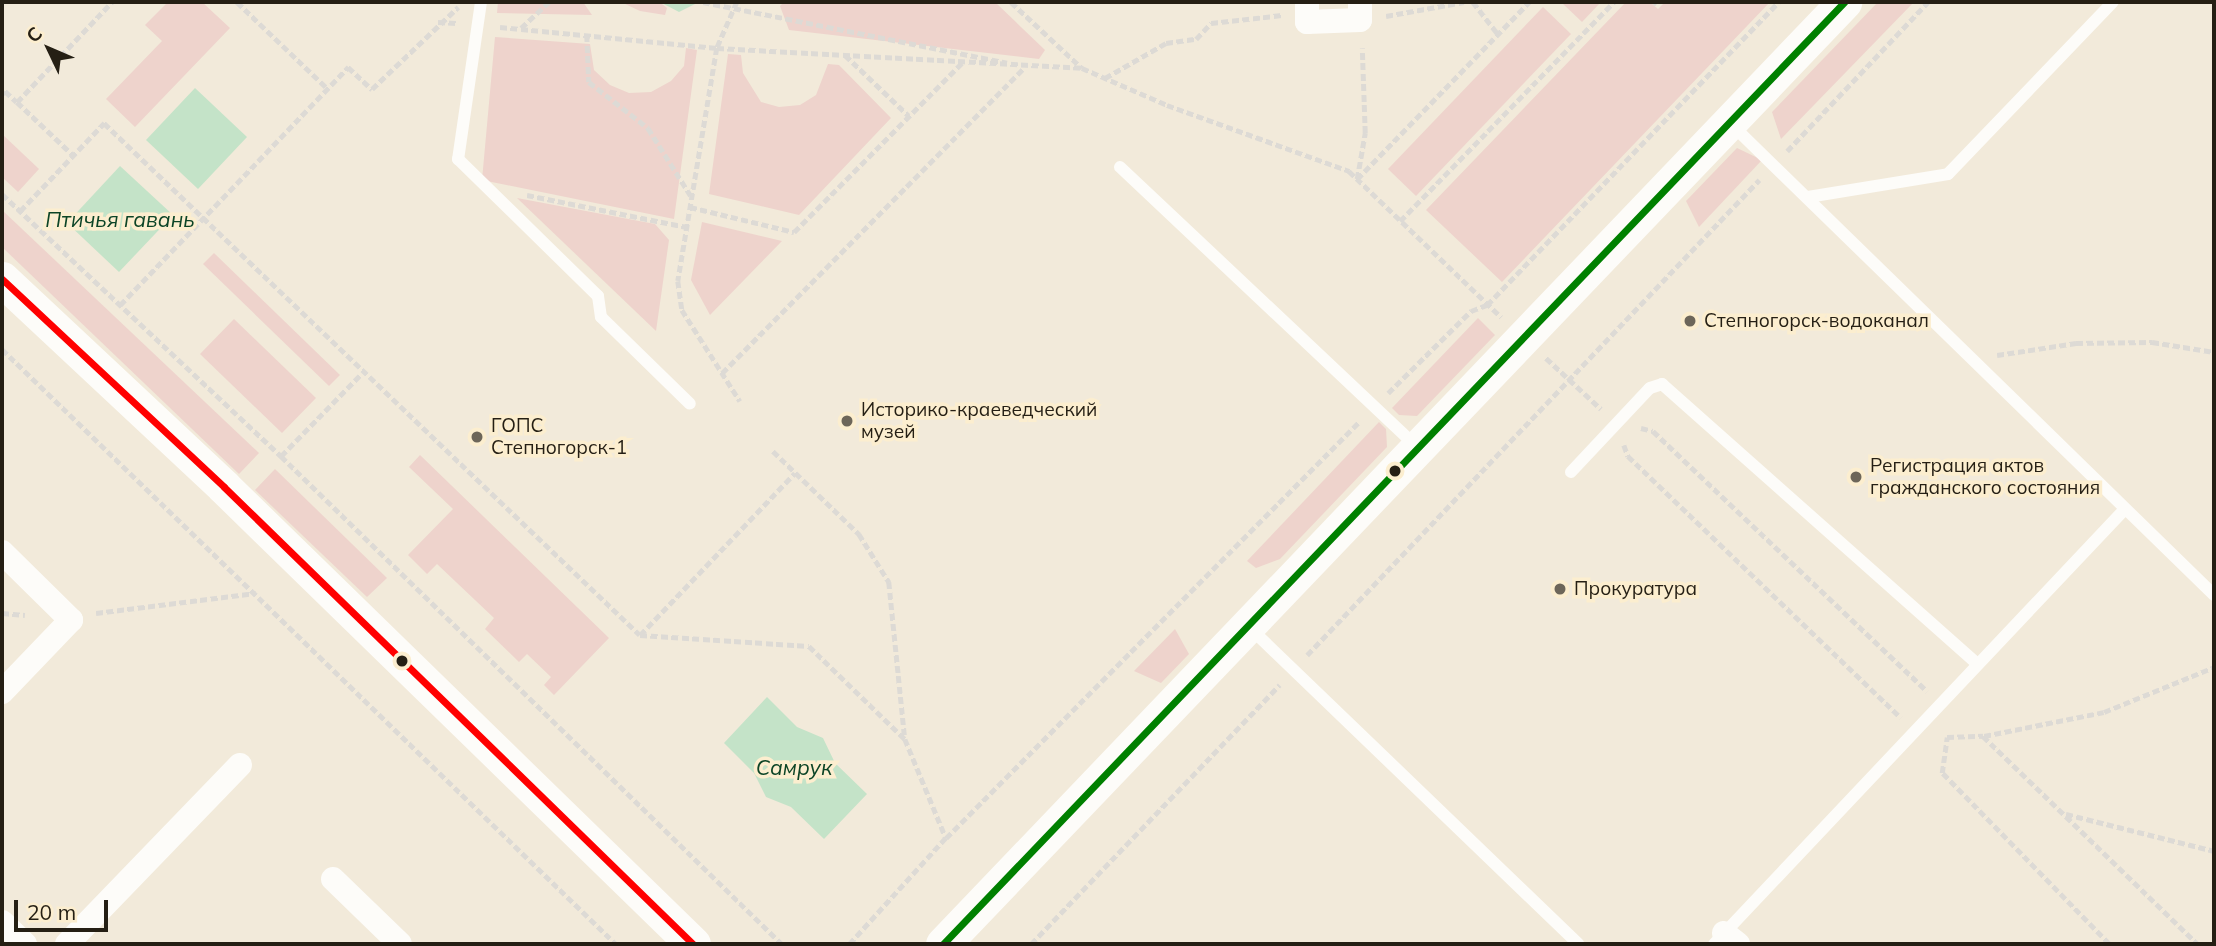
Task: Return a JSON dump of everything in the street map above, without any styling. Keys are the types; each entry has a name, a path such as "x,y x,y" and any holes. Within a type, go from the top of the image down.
{"street":[{"path":"943,944 1844,2"},
{"path":"1307,7 1307,23 1360,11"},
{"path":"2,279 224,487 693,944"},
{"path":"2,552 71,620 2,692"},
{"path":"67,944 240,765"},
{"path":"333,879 400,944"},
{"path":"2,922 25,944"}],"lane":[{"path":"481,2 458,159 598,296 601,317 690,404"},
{"path":"1808,197 1948,174 2113,2"},
{"path":"1729,123 2214,595"},
{"path":"1120,167 1417,447"},
{"path":"1572,472 1650,388 1662,384 1977,664"},
{"path":"1726,941 1914,730 2124,510"},
{"path":"1246,625 1578,944"}],"path":[{"path":"17,102 112,2"},
{"path":"237,2 328,89"},
{"path":"120,305 348,67 372,89 438,22 464,2"},
{"path":"520,29 549,2"},
{"path":"703,2 1025,67"},
{"path":"737,2 717,48 677,281 682,310 740,401"},
{"path":"1011,2 1082,68 1349,171 1487,305 1616,422 1653,431 1940,703"},
{"path":"1357,180 1365,133 1360,11 1464,2"},
{"path":"1473,2 1498,34"},
{"path":"1357,180 1530,2"},
{"path":"1400,221 1614,2"},
{"path":"850,944 946,838 1471,311 1487,305 1779,2"},
{"path":"1031,944 1928,2"},
{"path":"1105,79 1166,43 1196,39 1211,23 1307,7"},
{"path":"438,22 717,48 1025,67 1082,68"},
{"path":"587,35 589,82 648,128 691,197"},
{"path":"844,55 909,116"},
{"path":"690,207 794,232 962,63"},
{"path":"722,373 1025,67"},
{"path":"3,91 73,155"},
{"path":"20,211 104,123 362,373 640,635 809,646 905,739"},
{"path":"485,187 687,227"},
{"path":"2,194 281,456 782,944"},
{"path":"1972,359 2076,343 2151,342 2214,352"},
{"path":"2,349 616,944"},
{"path":"281,456 362,373"},
{"path":"1616,422 1628,456 1914,730"},
{"path":"773,451 859,534 889,582 905,739 946,838"},
{"path":"640,635 795,473"},
{"path":"2,613 71,620 109,609 256,593"},
{"path":"2109,944 1941,773 1947,737 1983,736 2104,712 2214,667"},
{"path":"1983,736 2198,944"},
{"path":"2065,814 2214,851"}],"shaded area":[{"path":"168,2 202,2 230,28 135,127 106,99 162,41 145,25"},
{"path":"498,2 583,2 592,15 497,13"},
{"path":"621,2 662,4 667,8 665,15 640,11"},
{"path":"784,2 995,2 1045,50 1039,59 789,30 780,6"},
{"path":"1561,2 1601,2 1582,22"},
{"path":"1626,2 1650,2 1658,9 1665,2 1770,2 1502,282 1426,210"},
{"path":"1878,2 1914,2 1781,139 1772,112"},
{"path":"1543,7 1571,34 1416,196 1388,169"},
{"path":"495,37 590,44 594,70 610,85 629,93 651,92 671,81 684,66 686,48 697,50 674,219 482,180"},
{"path":"728,54 741,55 743,73 761,102 779,107 800,105 816,95 828,64 839,65 891,118 799,215 709,194"},
{"path":"2,134 39,169 18,192 2,177"},
{"path":"1737,148 1762,160 1699,227 1686,201"},
{"path":"517,198 655,224 669,240 656,331"},
{"path":"2,210 259,453 239,474 2,247"},
{"path":"702,222 782,241 710,315 691,280"},
{"path":"214,253 340,375 329,386 203,264"},
{"path":"1478,318 1495,335 1417,416 1399,415 1392,408"},
{"path":"234,319 316,398 282,433 200,354"},
{"path":"1379,422 1386,429 1387,447 1280,559 1256,568 1247,561"},
{"path":"420,455 609,638 554,695 544,685 551,677 527,654 519,662 485,629 494,618 437,564 427,574 408,555 453,509 409,467"},
{"path":"275,469 387,578 367,597 255,490"},
{"path":"1175,629 1189,654 1161,683 1134,671"}],"water":[{"path":"660,2 699,2 679,12"},
{"name":"Птичья гавань","path":"195,88 247,137 198,189 146,140"},
{"name":"Птичья гавань","path":"120,166 173,215 119,272 67,223"},
{"name":"Самрук","path":"767,697 797,727 823,738 835,763 867,794 824,839 791,807 766,797 754,773 724,743"}],"transit line":[{"path":"943,944 1844,2"},
{"path":"2,279 224,487 693,944"}],"place":[{"name":"Степногорск-водоканал","path":"1690,321"},
{"name":"Историко-краеведческий музей","path":"847,421"},
{"name":"ГОПС Степногорск-1","path":"477,437"},
{"name":"Регистрация актов гражданского состояния","path":"1856,477"},
{"name":"Прокуратура","path":"1560,589"}]}
